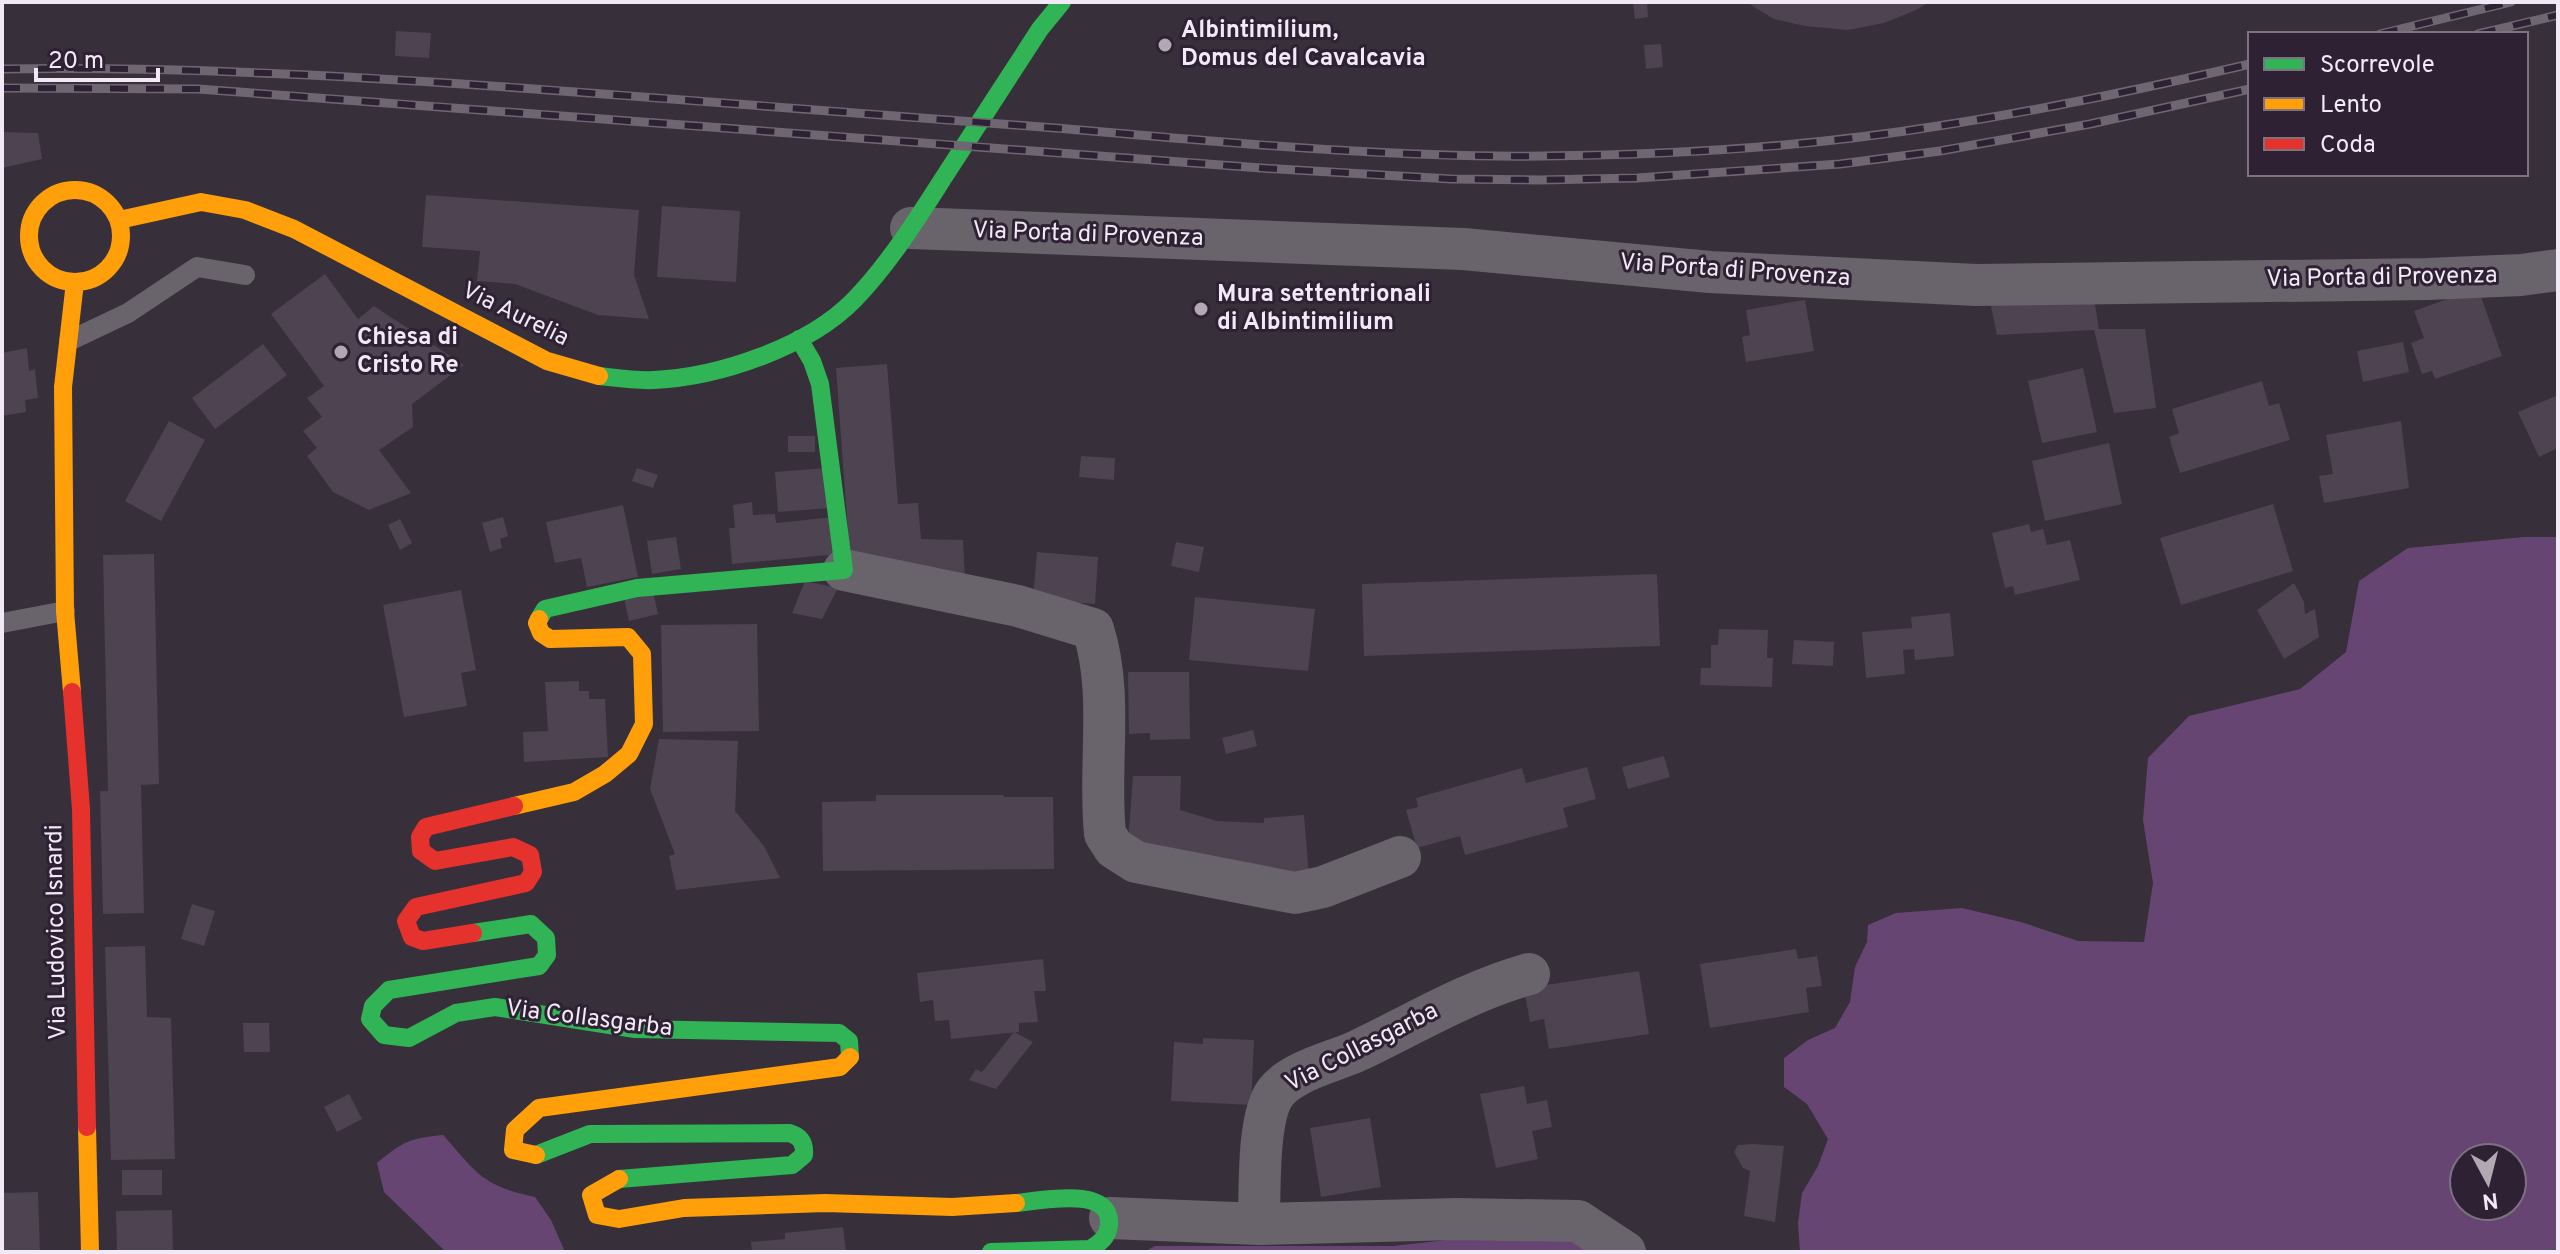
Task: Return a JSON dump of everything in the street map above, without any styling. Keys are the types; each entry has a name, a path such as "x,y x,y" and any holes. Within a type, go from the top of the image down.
{"street":[{"name":"Via Aurelia","path":"119,220 201,202 245,210 294,229 547,361 600,376 653,380 699,374 746,362 799,339 829,321 854,300 918,219 1040,29 1062,2"},
{"path":"71,190 87,191 100,197 112,207 119,220 120,249 113,262 103,273 90,280 75,282 64,281 44,270 35,258 23,229 44,202 71,190"},
{"name":"Via Porta di Provenza","path":"918,219 1463,249 1710,272 1976,285 2428,279 2521,275 2558,270"},
{"name":"Via Ludovico Isnardi","path":"44,270 63,387 65,611 81,809 90,1252"},
{"name":"Via Ludovico Isnardi","path":"63,387 75,282"},
{"path":"799,339 812,361 820,384 844,570"},
{"name":"Via Collasgarba","path":"1110,1218 1102,1204 1087,1198 952,1207 825,1203 684,1208 619,1219 597,1215 591,1195 622,1178 792,1165 804,1155 805,1145 799,1136 789,1133 664,1132 590,1134 538,1155 513,1150 515,1130 539,1108 835,1068 850,1059 849,1041 833,1032 635,1029 495,1007 456,1013 409,1038 384,1035 370,1019 373,1006 389,990 539,966 548,954 548,939 544,932 531,924 423,941 412,937 406,921 416,907 526,883 533,872 530,855 513,847 435,861 429,859 423,856 418,844 421,832 426,827 574,792 605,774 629,754 644,724 642,654 628,637 550,639 541,633 537,623 545,609 637,588 844,570 1018,606 1093,629 1100,650 1105,705 1105,834 1114,848 1136,862 1295,893 1323,887 1400,857"},
{"name":"Via Collasgarba","path":"1259,1224 1263,1125 1275,1092 1305,1071 1334,1062 1475,992 1529,974"},
{"path":"991,1252 1090,1249 1098,1246 1109,1234 1110,1218 1259,1224 1457,1219 1578,1221 1625,1252"}],"lane":[{"path":"69,341 128,313 197,267 245,275"},
{"path":"2,623 65,611"}],"shaded area":[{"path":"2524,537 2558,537 2558,1252 1800,1252 1798,1223 1802,1193 1818,1166 1828,1139 1807,1104 1784,1087 1784,1058 1808,1040 1835,1028 1850,1002 1855,967 1867,942 1868,925 1896,913 1962,908 2021,922 2078,941 2144,942 2153,883 2143,820 2148,758 2189,716 2300,689 2346,652 2359,581 2408,548"},
{"path":"443,1135 464,1159 492,1183 535,1197 551,1220 565,1252 446,1252 384,1192 377,1163 407,1142"},
{"path":"1547,1229 1602,1252 1144,1252 1155,1246 1393,1246"}],"building":[{"path":"1633,2 1647,2 1648,17 1635,19"},
{"path":"1746,2 1929,2 1884,23 1848,30 1774,19"},
{"path":"396,31 431,33 429,58 395,56"},
{"path":"1661,44 1663,67 1646,69 1644,45"},
{"path":"2,132 38,133 42,159 2,168"},
{"path":"426,195 639,210 634,275 649,319 598,315 515,284 477,281 480,251 422,247"},
{"path":"662,206 740,211 736,282 657,277"},
{"name":"Chiesa di Cristo Re","path":"325,274 358,319 374,306 464,365 412,404 413,427 379,450 411,493 369,510 333,492 307,456 317,448 303,431 322,417 307,398 324,386 271,314"},
{"path":"2478,288 2502,356 2435,379 2432,371 2422,374 2411,343 2424,338 2414,311"},
{"path":"1989,297 2094,298 2099,329 2145,329 2156,408 2114,413 2094,330 1997,335"},
{"path":"1805,300 1814,351 1746,362 1742,337 1750,335 1746,310"},
{"path":"2403,342 2409,372 2363,382 2357,351"},
{"path":"263,344 287,375 215,429 192,398"},
{"path":"27,348 29,371 35,369 38,398 25,400 26,412 2,416 2,353"},
{"path":"887,364 898,504 918,503 921,539 963,540 965,580 850,560 836,368"},
{"path":"2083,368 2097,432 2042,443 2028,381"},
{"path":"2262,381 2269,406 2279,403 2290,440 2180,473 2169,437 2179,433 2172,409"},
{"path":"2558,395 2558,448 2539,457 2518,412"},
{"path":"169,421 205,440 161,521 125,501"},
{"path":"2401,421 2409,488 2324,503 2319,476 2333,474 2326,435"},
{"path":"788,436 815,436 815,452 788,452"},
{"path":"2109,443 2122,504 2045,521 2032,461"},
{"path":"1081,456 1115,458 1114,480 1079,477"},
{"path":"637,468 658,475 653,488 632,481"},
{"path":"827,468 830,508 778,512 775,472"},
{"path":"752,502 753,515 775,514 776,523 834,517 838,554 732,564 729,528 735,528 733,505"},
{"path":"2273,504 2293,571 2181,605 2160,538"},
{"path":"623,505 638,577 587,587 581,558 555,563 546,522"},
{"path":"503,517 508,536 500,539 502,548 490,552 482,523"},
{"path":"400,519 412,543 400,550 388,525"},
{"path":"2029,524 2031,532 2043,529 2047,545 2070,540 2080,580 2015,595 2013,586 2005,588 1992,533"},
{"path":"676,537 681,569 652,574 647,541"},
{"path":"1176,542 1204,547 1199,572 1171,566"},
{"path":"1037,552 1098,557 1095,604 1033,599"},
{"path":"154,554 159,784 141,785 144,913 103,914 100,791 108,791 103,555"},
{"path":"1657,574 1660,646 1364,656 1362,584"},
{"path":"805,581 838,588 822,619 792,613"},
{"path":"2294,583 2304,602 2305,614 2315,609 2319,637 2284,659 2257,610"},
{"path":"461,590 476,670 461,673 467,706 404,717 383,605"},
{"path":"653,592 658,614 629,621 624,598"},
{"path":"1195,597 1315,609 1308,671 1189,660"},
{"path":"1950,613 1954,656 1915,660 1914,649 1903,650 1905,674 1866,678 1862,632 1912,628 1911,617"},
{"path":"757,624 759,731 663,732 661,625"},
{"path":"1719,629 1768,630 1767,658 1773,658 1772,687 1700,685 1701,668 1711,668 1711,645 1718,645"},
{"path":"1794,640 1834,642 1833,666 1792,664"},
{"path":"1128,672 1189,672 1190,739 1150,740 1150,733 1129,734"},
{"path":"579,681 579,691 589,691 589,699 605,699 608,757 524,762 523,732 548,731 545,682"},
{"path":"1253,730 1257,746 1226,754 1222,738"},
{"path":"659,739 738,741 735,811 764,846 780,878 676,890 669,856 675,854 650,789"},
{"path":"1664,756 1670,777 1628,789 1622,767"},
{"path":"1587,767 1596,799 1563,808 1568,827 1465,855 1460,836 1417,848 1406,810 1418,807 1416,798 1522,768 1526,783"},
{"path":"1133,776 1181,776 1180,810 1217,821 1264,823 1264,818 1304,815 1309,876 1128,843"},
{"path":"876,795 1053,797 1054,869 823,871 822,802 876,801"},
{"path":"192,904 215,911 204,946 181,939"},
{"path":"145,946 147,1017 171,1018 175,1159 111,1160 105,947"},
{"path":"1796,949 1798,959 1817,956 1822,986 1806,988 1809,1012 1710,1028 1700,964"},
{"path":"1043,959 1046,991 1034,991 1038,1022 1019,1023 1019,1032 951,1039 949,1020 935,1021 933,1000 920,1002 917,973"},
{"path":"1639,971 1649,1034 1549,1049 1544,1019 1530,1022 1525,994 1540,992 1539,986"},
{"path":"243,1023 269,1023 270,1052 244,1052"},
{"path":"1014,1032 1033,1042 996,1089 969,1080 976,1069 982,1072"},
{"path":"1203,1038 1254,1040 1251,1105 1171,1101 1174,1042 1203,1044"},
{"path":"1524,1086 1527,1104 1547,1100 1552,1127 1532,1131 1538,1159 1496,1168 1480,1094"},
{"path":"349,1094 362,1119 337,1132 324,1107"},
{"path":"1370,1118 1381,1187 1321,1197 1310,1128"},
{"path":"1738,1145 1784,1146 1775,1222 1744,1216 1750,1171 1743,1168 1734,1152"},
{"path":"122,1170 162,1170 162,1195 122,1195"},
{"path":"38,1192 40,1252 2,1252 2,1193"},
{"path":"172,1210 173,1252 117,1252 116,1211"},
{"path":"843,1227 846,1252 752,1252 751,1242 785,1239 785,1233"}],"railway":[{"path":"2388,32 2511,2"},
{"path":"2486,32 2558,15"},
{"path":"2,69 152,70 378,79 1299,148 1543,156 1741,148 1889,133 2056,106 2248,64"},
{"path":"2,88 198,89 1261,168 1451,179 1539,180 1637,178 1840,164 1940,151 2090,124 2248,89"}],"traffic: fast":[{"path":"599,376 654,380 706,373 734,366 788,345 835,317 867,286 902,241 1040,29 1062,2"},
{"path":"539,619 545,609 637,588 844,570 820,384 812,361 799,339"},
{"path":"473,933 531,924 546,938 547,955 539,966 389,990 373,1006 370,1019 384,1035 409,1038 456,1013 495,1007 635,1029 839,1033 849,1041 850,1057"},
{"path":"536,1155 590,1134 789,1133 799,1138 804,1147 804,1155 792,1165 619,1179"},
{"path":"991,1252 1090,1249 1107,1233 1107,1212 1100,1204 1088,1200 1073,1198 1016,1203"}],"traffic: slow":[{"path":"75,190 101,198 113,210 121,236 113,262 101,274 75,282 49,274 37,262 29,236 37,210 49,198 75,190"},
{"path":"119,220 201,202 245,210 294,229 547,361 599,376"},
{"path":"72,692 65,611 63,387 75,282"},
{"path":"514,806 574,792 605,774 629,754 644,724 642,654 628,637 550,639 541,633 537,623 539,619"},
{"path":"536,1155 513,1150 515,1130 539,1108 840,1067 850,1057"},
{"path":"87,1127 90,1252"},
{"path":"619,1179 591,1195 597,1215 619,1219 684,1208 825,1203 952,1207 1016,1203"}],"traffic: jam":[{"path":"72,692 81,809 87,1127"},
{"path":"473,933 423,941 412,937 406,921 416,907 526,883 533,872 530,855 513,847 435,861 421,851 420,837 426,827 514,806"}],"place":[{"name":"Albintimilium, Domus del Cavalcavia","path":"1165,45"},
{"name":"Mura settentrionali di Albintimilium","path":"1201,309"},
{"name":"Chiesa di Cristo Re","path":"341,352"}]}
